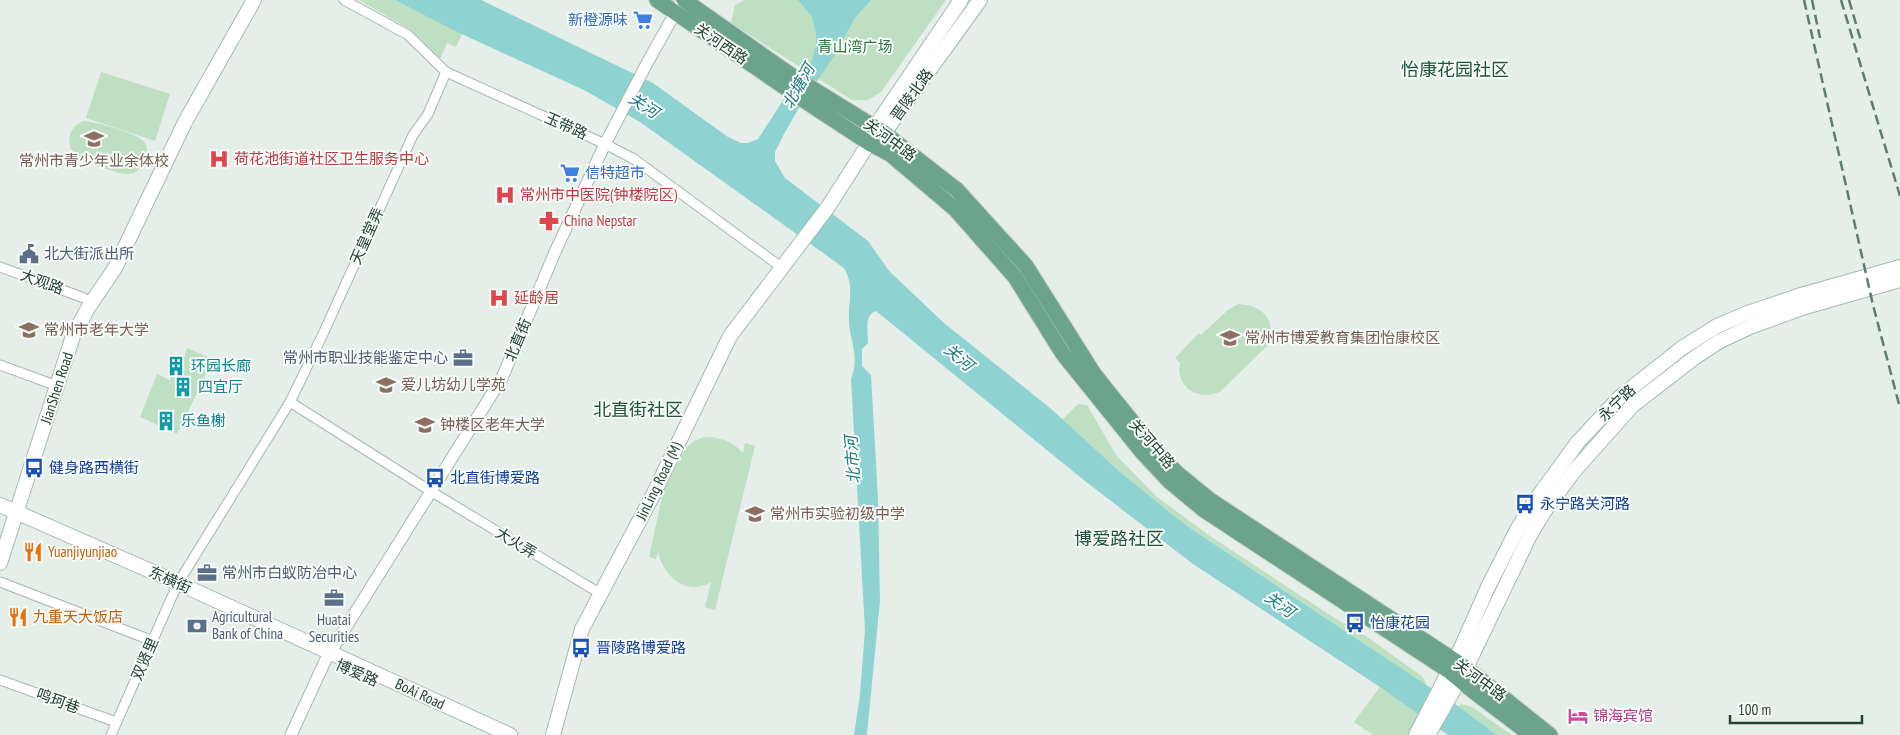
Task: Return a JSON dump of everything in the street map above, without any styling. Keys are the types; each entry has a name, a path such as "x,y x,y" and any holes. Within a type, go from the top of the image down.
{"main road":[{"name":"JianShen Road","path":"8,512 66,331 84,298 104,271 190,96 244,0"},
{"name":"JianShen Road","path":"8,512 73,336 88,308 115,268 185,122 254,0"},
{"name":"关河西路","path":"657,0 686,3 790,83 812,97"},
{"name":"晋陵北路","path":"879,130 962,0"},
{"name":"晋陵北路","path":"869,143 919,85 980,0"},
{"path":"919,85 942,66 990,0"},
{"name":"关河中路","path":"812,97 879,130 957,190 1026,266 1094,374 1150,444 1177,473 1210,500 1454,676 1531,735"},
{"name":"关河中路","path":"812,97 869,143 890,154 956,209 1015,277 1063,354 1142,452 1169,481 1204,510 1454,676 1550,735"},
{"name":"JinLing Road (M)","path":"552,735 582,629 653,495 730,336 828,207 869,143"},
{"name":"永宁路","path":"1454,676 1488,587 1528,513 1578,442 1620,397 1682,348 1717,326 1745,314 1801,295 1900,267"},
{"name":"永宁路","path":"1454,676 1547,507 1580,463 1632,406 1694,358 1720,341 1805,307 1900,280"},
{"path":"0,537 8,512"},
{"path":"0,563 8,512"},
{"name":"东横街","path":"8,512 177,586 328,656"},
{"name":"博爱路","path":"328,656 497,735"},
{"name":"BoAi Road","path":"328,656 510,735"},
{"path":"1416,735 1428,729 1454,676"}],"street":[{"name":"玉带路","path":"344,0 408,35 446,72 634,159 781,267"},
{"name":"北直街","path":"291,735 328,656 502,378 555,252 605,144 646,65 686,3"},
{"name":"天皇堂弄","path":"177,586 290,402 323,334 413,135 428,114 446,72"},
{"name":"大观路","path":"0,267 84,298"},
{"path":"0,365 50,383"},
{"path":"290,402 432,492"},
{"name":"大火弄","path":"432,492 601,594"},
{"path":"0,582 153,641"},
{"name":"双贤里","path":"111,735 177,586"},
{"name":"鸣珂巷","path":"0,680 116,722"}],"green space":[{"path":"359,0 395,0 462,34 456,47 447,43 440,59 411,30"},
{"name":"青山湾广场","path":"745,0 946,0 881,92 868,100 852,100 731,23 735,5"},
{"path":"101,72 170,94 155,141 86,118"},
{"path":"84,121 117,129 141,139 145,143 147,151 140,169 132,173 123,174 79,159 71,149 70,138 74,128"},
{"path":"1238,304 1254,307 1266,316 1271,328 1268,345 1220,392 1204,395 1190,390 1181,379 1179,372 1180,363 1175,358 1199,333 1201,335 1228,310"},
{"path":"187,348 213,359 204,378 206,380 201,390 199,389 177,434 140,417 157,374 170,380 179,355 184,357"},
{"path":"1078,404 1087,405 1116,455 1157,497 1210,536 1333,617 1366,636 1423,677 1427,686 1187,526 1120,472 1062,420"},
{"path":"704,437 715,438 735,445 743,453 745,443 755,446 715,610 705,607 711,582 693,587 677,582 665,569 658,552 656,559 649,557 663,492 685,449 694,441"},
{"path":"1380,687 1420,714 1410,735 1373,735 1354,722"},
{"path":"1461,704 1472,707 1512,735 1497,735 1458,706"}],"water":[{"path":"395,0 481,0 653,83 728,137 741,143 748,143 758,139 812,60 816,46 816,32 812,17 798,0 871,0 855,18 834,56 797,111 775,152 775,161 785,178 868,241 889,271 944,323 1050,408 1120,472 1187,526 1458,706 1497,735 1448,735 1380,687 1193,564 1085,481 876,311 872,313 868,320 868,343 862,349 862,366 871,375 878,499 880,600 867,735 854,735 860,695 865,630 851,379 854,371 855,356 849,321 850,288 844,268 640,122 584,90 455,31"}],"railway":[{"path":"1804,0 1873,305 1900,408"},
{"path":"1812,0 1820,38"},
{"path":"1841,0 1900,196"},
{"path":"1849,0 1861,41"}],"place":[{"name":"新橙源味","path":"643,20"},
{"name":"常州市青少年业余体校","path":"94,139"},
{"name":"荷花池街道社区卫生服务中心","path":"219,159"},
{"name":"信特超市","path":"570,173"},
{"name":"常州市中医院(钟楼院区)","path":"505,195"},
{"name":"China Nepstar","path":"549,221"},
{"name":"北大街派出所","path":"29,254"},
{"name":"延龄居","path":"499,298"},
{"name":"常州市老年大学","path":"29,330"},
{"name":"常州市博爱教育集团怡康校区","path":"1230,338"},
{"name":"常州市职业技能鉴定中心","path":"463,358"},
{"name":"环园长廊","path":"176,366"},
{"name":"爱儿坊幼儿学苑","path":"386,385"},
{"name":"四宜厅","path":"183,387"},
{"name":"乐鱼榭","path":"166,421"},
{"name":"钟楼区老年大学","path":"425,425"},
{"name":"健身路西横街","path":"34,468"},
{"name":"北直街博爱路","path":"435,478"},
{"name":"永宁路关河路","path":"1525,504"},
{"name":"常州市实验初级中学","path":"755,514"},
{"name":"Yuanjiyunjiao","path":"33,552"},
{"name":"常州市白蚁防冶中心","path":"207,573"},
{"name":"Huatai Securities","path":"334,598"},
{"name":"九重天大饭店","path":"18,617"},
{"name":"怡康花园","path":"1355,623"},
{"name":"Agricultural Bank of China","path":"197,626"},
{"name":"晋陵路博爱路","path":"581,648"},
{"name":"锦海宾馆","path":"1578,716"}],"district":[{"name":"怡康花园社区","path":"1455,70"},
{"name":"北直街社区","path":"638,410"},
{"name":"博爱路社区","path":"1119,539"}],"water label":[{"name":"北塘河","path":"798,86"},
{"name":"关河","path":"644,105"},
{"name":"关河","path":"959,357"},
{"name":"北市河","path":"852,460"},
{"name":"关河","path":"1280,604"}]}
